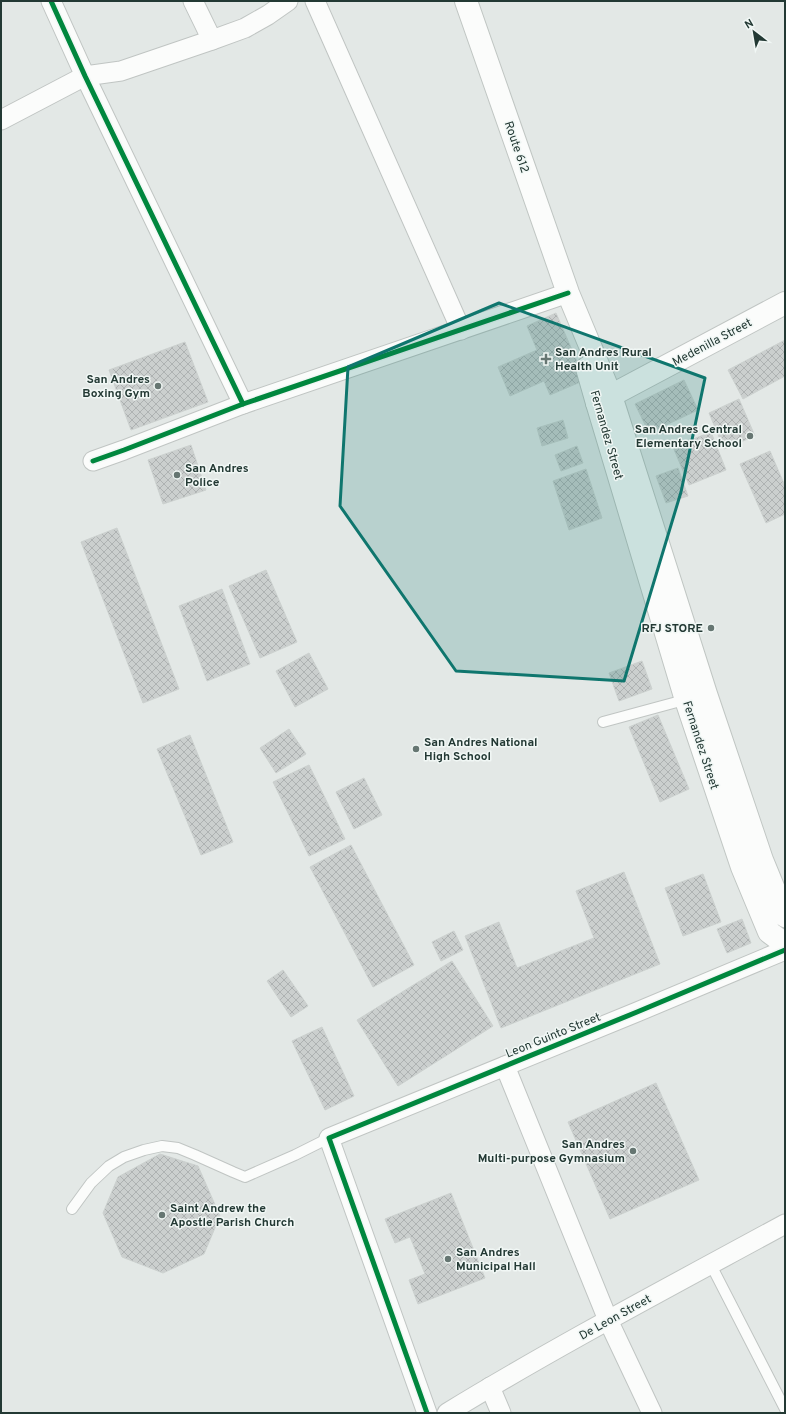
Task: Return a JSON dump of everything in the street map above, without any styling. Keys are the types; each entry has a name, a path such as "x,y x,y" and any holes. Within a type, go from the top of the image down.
{"main road":[{"name":"Route 612","path":"466,1 568,293"},
{"name":"Fernandez Street","path":"568,293 604,400 696,697 742,867 769,932 785,944"},
{"name":"Medenilla Street","path":"604,400 785,303"},
{"name":"Fernandez Street","path":"696,697 785,916"}],"street":[{"path":"51,1 85,76 243,404"},
{"path":"193,1 212,40"},
{"path":"1,120 85,76 121,71 245,28 268,15 288,1"},
{"path":"315,1 461,330"},
{"path":"93,461 243,404 568,293"},
{"name":"Leon Guinto Street","path":"329,1138 785,950"},
{"path":"505,1066 608,1320 652,1413"},
{"path":"329,1138 427,1413"},
{"name":"De Leon Street","path":"447,1413 608,1320 785,1224"},
{"path":"490,1387 501,1413"}],"lane":[{"path":"603,722 696,697"},
{"path":"72,1209 91,1183 109,1166 124,1157 144,1150 162,1146 178,1148 195,1154 233,1172 250,1176 329,1138"},
{"path":"711,1265 785,1409"}],"highlighted area":[{"path":"499,303 705,378 681,492 624,681 456,671 340,506 348,367"}],"building":[{"name":"San Andres Rural Health Unit","path":"556,313 585,380 550,395 544,381 510,396 498,367 537,350 527,326"},
{"path":"785,340 785,376 743,399 728,370"},
{"name":"San Andres Boxing Gym","path":"185,342 208,402 131,430 109,370"},
{"path":"684,380 698,410 649,433 635,404"},
{"path":"739,399 755,436 724,449 709,413"},
{"path":"563,420 568,438 542,446 537,428"},
{"path":"711,432 726,470 689,485 673,447"},
{"name":"San Andres Police","path":"191,445 206,490 163,504 148,460"},
{"path":"577,446 583,463 561,471 555,455"},
{"path":"770,451 785,486 785,514 766,523 740,464"},
{"path":"678,468 688,496 666,503 656,476"},
{"path":"586,469 602,518 569,530 553,481"},
{"path":"117,528 179,689 143,703 81,542"},
{"path":"266,570 297,642 260,658 229,586"},
{"path":"222,589 250,664 207,681 179,606"},
{"path":"309,653 328,689 295,707 276,671"},
{"path":"642,661 652,689 619,701 609,673"},
{"path":"658,715 689,789 660,802 629,727"},
{"path":"289,729 306,754 276,773 260,748"},
{"path":"190,735 233,842 201,855 157,749"},
{"path":"309,765 345,839 309,856 273,782"},
{"path":"364,778 382,815 354,829 336,792"},
{"path":"351,845 414,965 373,987 310,867"},
{"path":"624,872 660,964 501,1028 465,936 499,922 517,968 594,938 576,891"},
{"path":"703,874 721,922 683,936 665,888"},
{"path":"742,919 751,943 727,953 717,929"},
{"path":"454,931 463,950 441,961 432,942"},
{"path":"452,961 493,1026 398,1086 357,1020"},
{"path":"283,970 308,1006 291,1017 267,981"},
{"path":"322,1027 354,1096 325,1110 292,1041"},
{"name":"San Andres Multi-purpose Gymnasium","path":"656,1083 699,1180 610,1219 568,1122"},
{"name":"Saint Andrew the Apostle Parish Church","path":"160,1154 198,1166 220,1216 204,1254 163,1273 122,1257 103,1213 118,1177"},
{"name":"San Andres Municipal Hall","path":"451,1193 485,1278 418,1304 409,1280 425,1274 410,1237 395,1243 385,1219"}],"cycle path":[{"path":"51,1 85,76 243,404"},
{"path":"93,461 243,404 568,293"},
{"path":"427,1413 329,1138 785,950"}],"place":[{"name":"San Andres Rural Health Unit","path":"546,359"},
{"name":"San Andres Boxing Gym","path":"158,386"},
{"name":"San Andres Central Elementary School","path":"750,436"},
{"name":"San Andres Police","path":"177,475"},
{"name":"RFJ STORE","path":"711,628"},
{"name":"San Andres National High School","path":"416,749"},
{"name":"San Andres Multi-purpose Gymnasium","path":"633,1151"},
{"name":"Saint Andrew the Apostle Parish Church","path":"162,1215"},
{"name":"San Andres Municipal Hall","path":"448,1259"}]}
